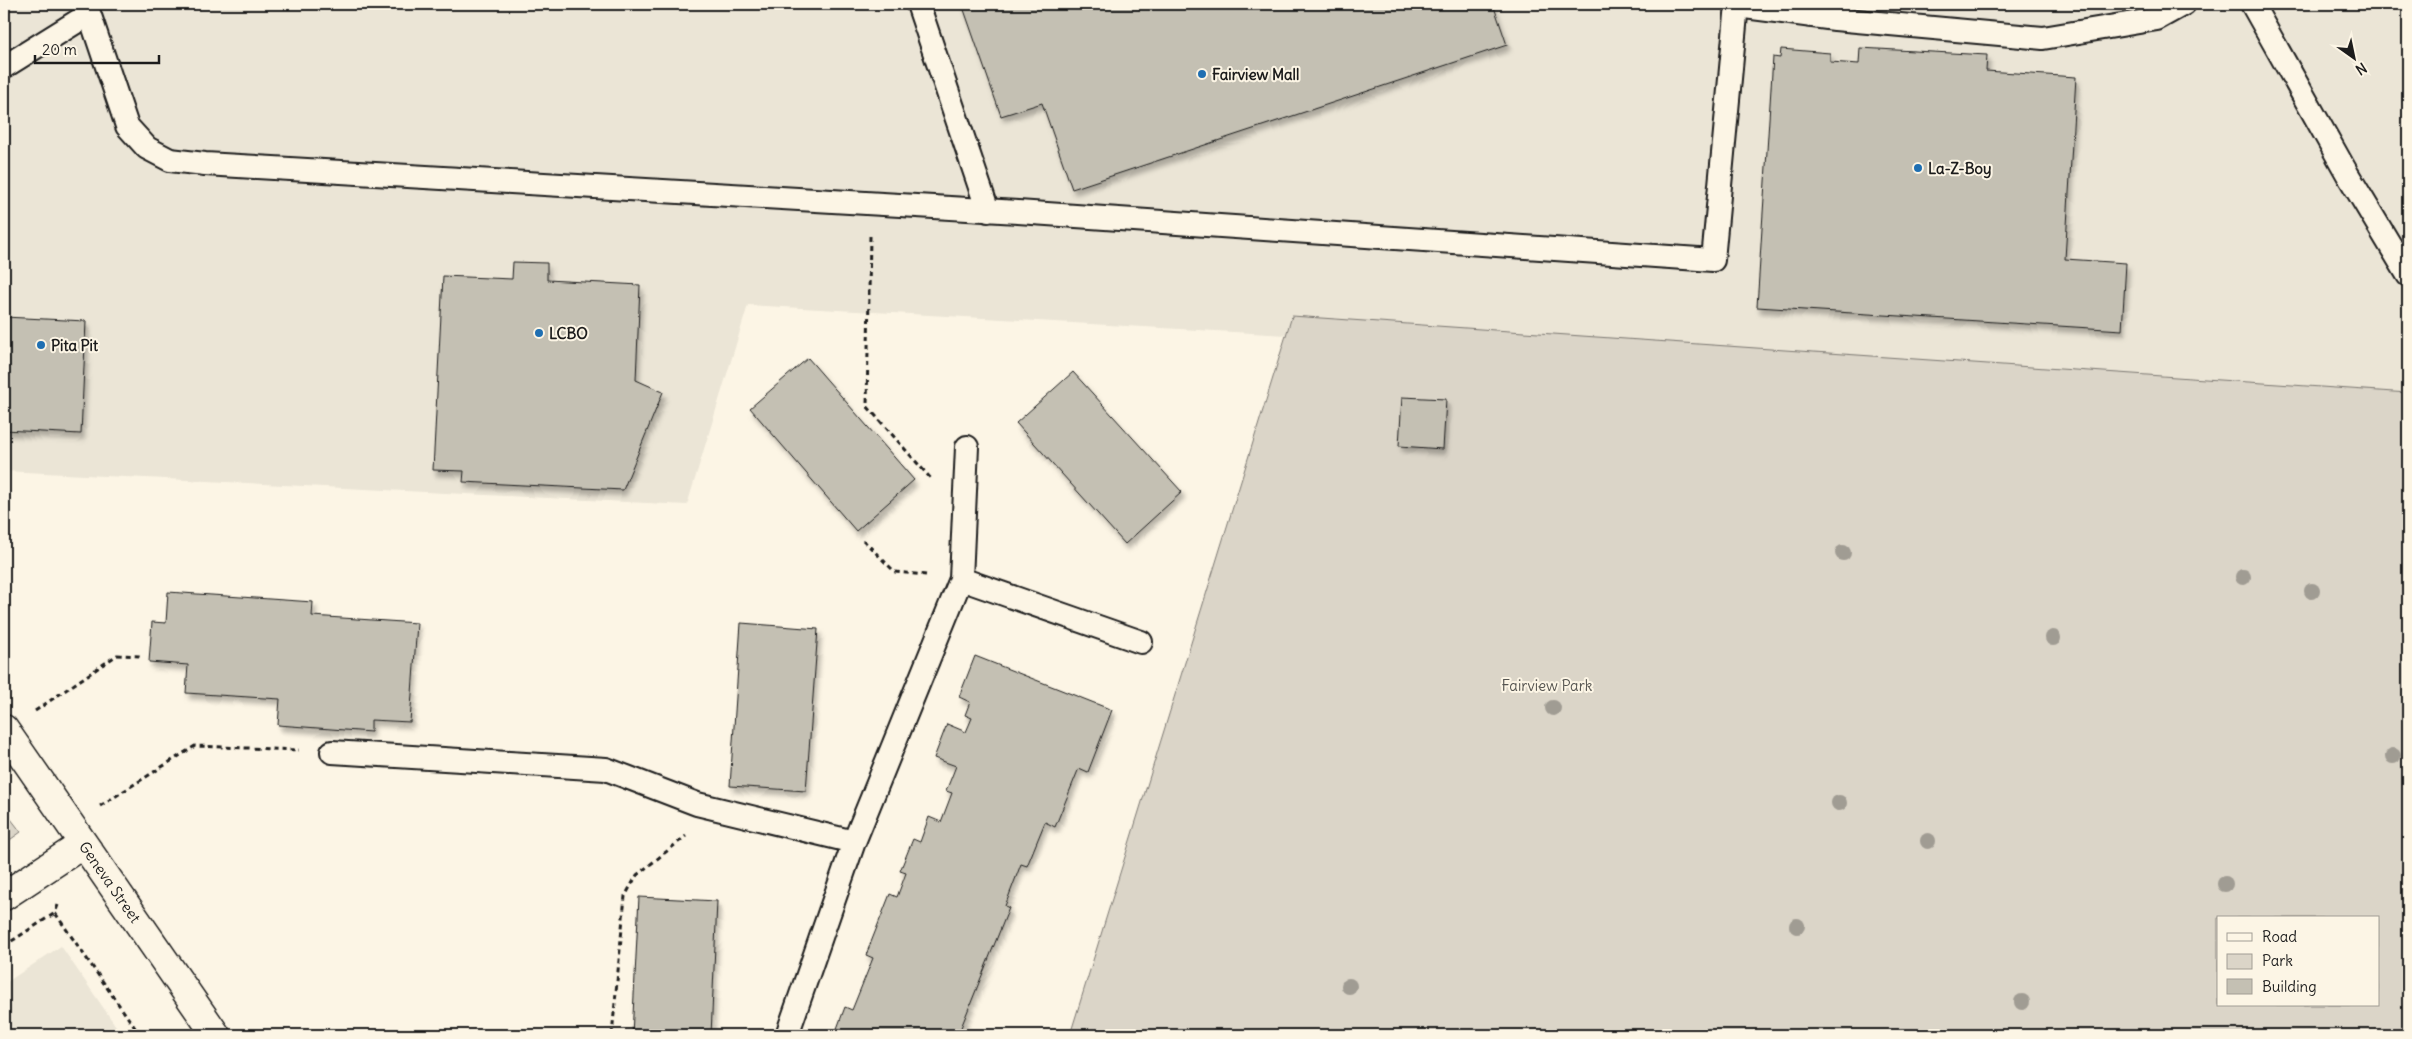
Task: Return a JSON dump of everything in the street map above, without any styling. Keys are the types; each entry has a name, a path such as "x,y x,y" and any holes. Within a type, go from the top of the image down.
{"main road":[{"name":"Geneva Street","path":"5,730 216,1035"},
{"path":"4,896 77,835"}],"lane":[{"path":"918,4 988,211"},
{"path":"4,68 88,9 127,126 147,148 170,160 224,165 988,211 1713,260 1737,5 1849,20 2043,38 2158,19 2184,4"},
{"path":"2252,4 2348,175 2408,275"},
{"path":"787,1035 854,842 961,579 967,447"},
{"path":"961,579 1141,642"},
{"path":"332,752 606,769 697,804 854,842"}],"path":[{"path":"871,204 867,406 964,516"},
{"path":"863,540 894,572 961,579"},
{"path":"5,730 117,655 142,656"},
{"path":"77,835 195,746 332,752"},
{"path":"612,1035 625,896 637,875 718,809"},
{"path":"4,946 55,913 58,904"},
{"path":"55,913 140,1035"}],"shaded area":[{"path":"4,4 2408,4 2408,393 1755,361 748,305 687,505 4,471"},
{"path":"61,946 122,1035 4,1035 4,984"}],"green space":[{"name":"Fairview Park","path":"1292,316 2408,393 2408,1035 1070,1035"},
{"path":"4,810 21,832 4,844"}],"building":[{"name":"Fairview Mall","path":"962,4 1493,4 1507,45 1072,189 1042,103 1001,116"},
{"name":"La-Z-Boy","path":"1860,48 1987,55 1986,71 2076,77 2065,259 2126,263 2122,330 1757,307 1773,57 1780,58 1781,49 1830,53 1830,62 1859,64"},
{"name":"LCBO","path":"513,262 547,263 547,280 640,285 636,380 663,392 623,490 463,482 464,471 433,470 443,276 512,279"},
{"path":"4,317 86,321 81,434 4,430"},
{"path":"808,358 914,480 856,531 750,408"},
{"path":"1073,372 1182,492 1125,544 1016,423"},
{"path":"1402,397 1446,399 1443,449 1399,446"},
{"path":"168,592 313,602 312,616 417,623 410,722 371,720 371,732 278,725 280,699 186,693 188,665 149,662 152,622 166,623"},
{"path":"741,623 818,629 806,791 730,786"},
{"path":"975,656 1112,710 1088,772 1079,768 1055,827 1045,822 1027,866 1021,864 1005,906 1009,908 958,1035 835,1034 845,1007 852,1010 873,958 866,955 890,894 897,897 906,873 900,871 913,839 920,842 929,817 941,822 952,793 946,791 956,766 934,758 947,724 966,732 972,718 965,715 970,702 959,697"},
{"path":"639,897 717,901 711,1035 632,1035"}],"place":[{"name":"Fairview Mall","path":"1202,74"},
{"name":"La-Z-Boy","path":"1918,168"},
{"name":"LCBO","path":"539,333"},
{"name":"Pita Pit","path":"41,345"}]}
